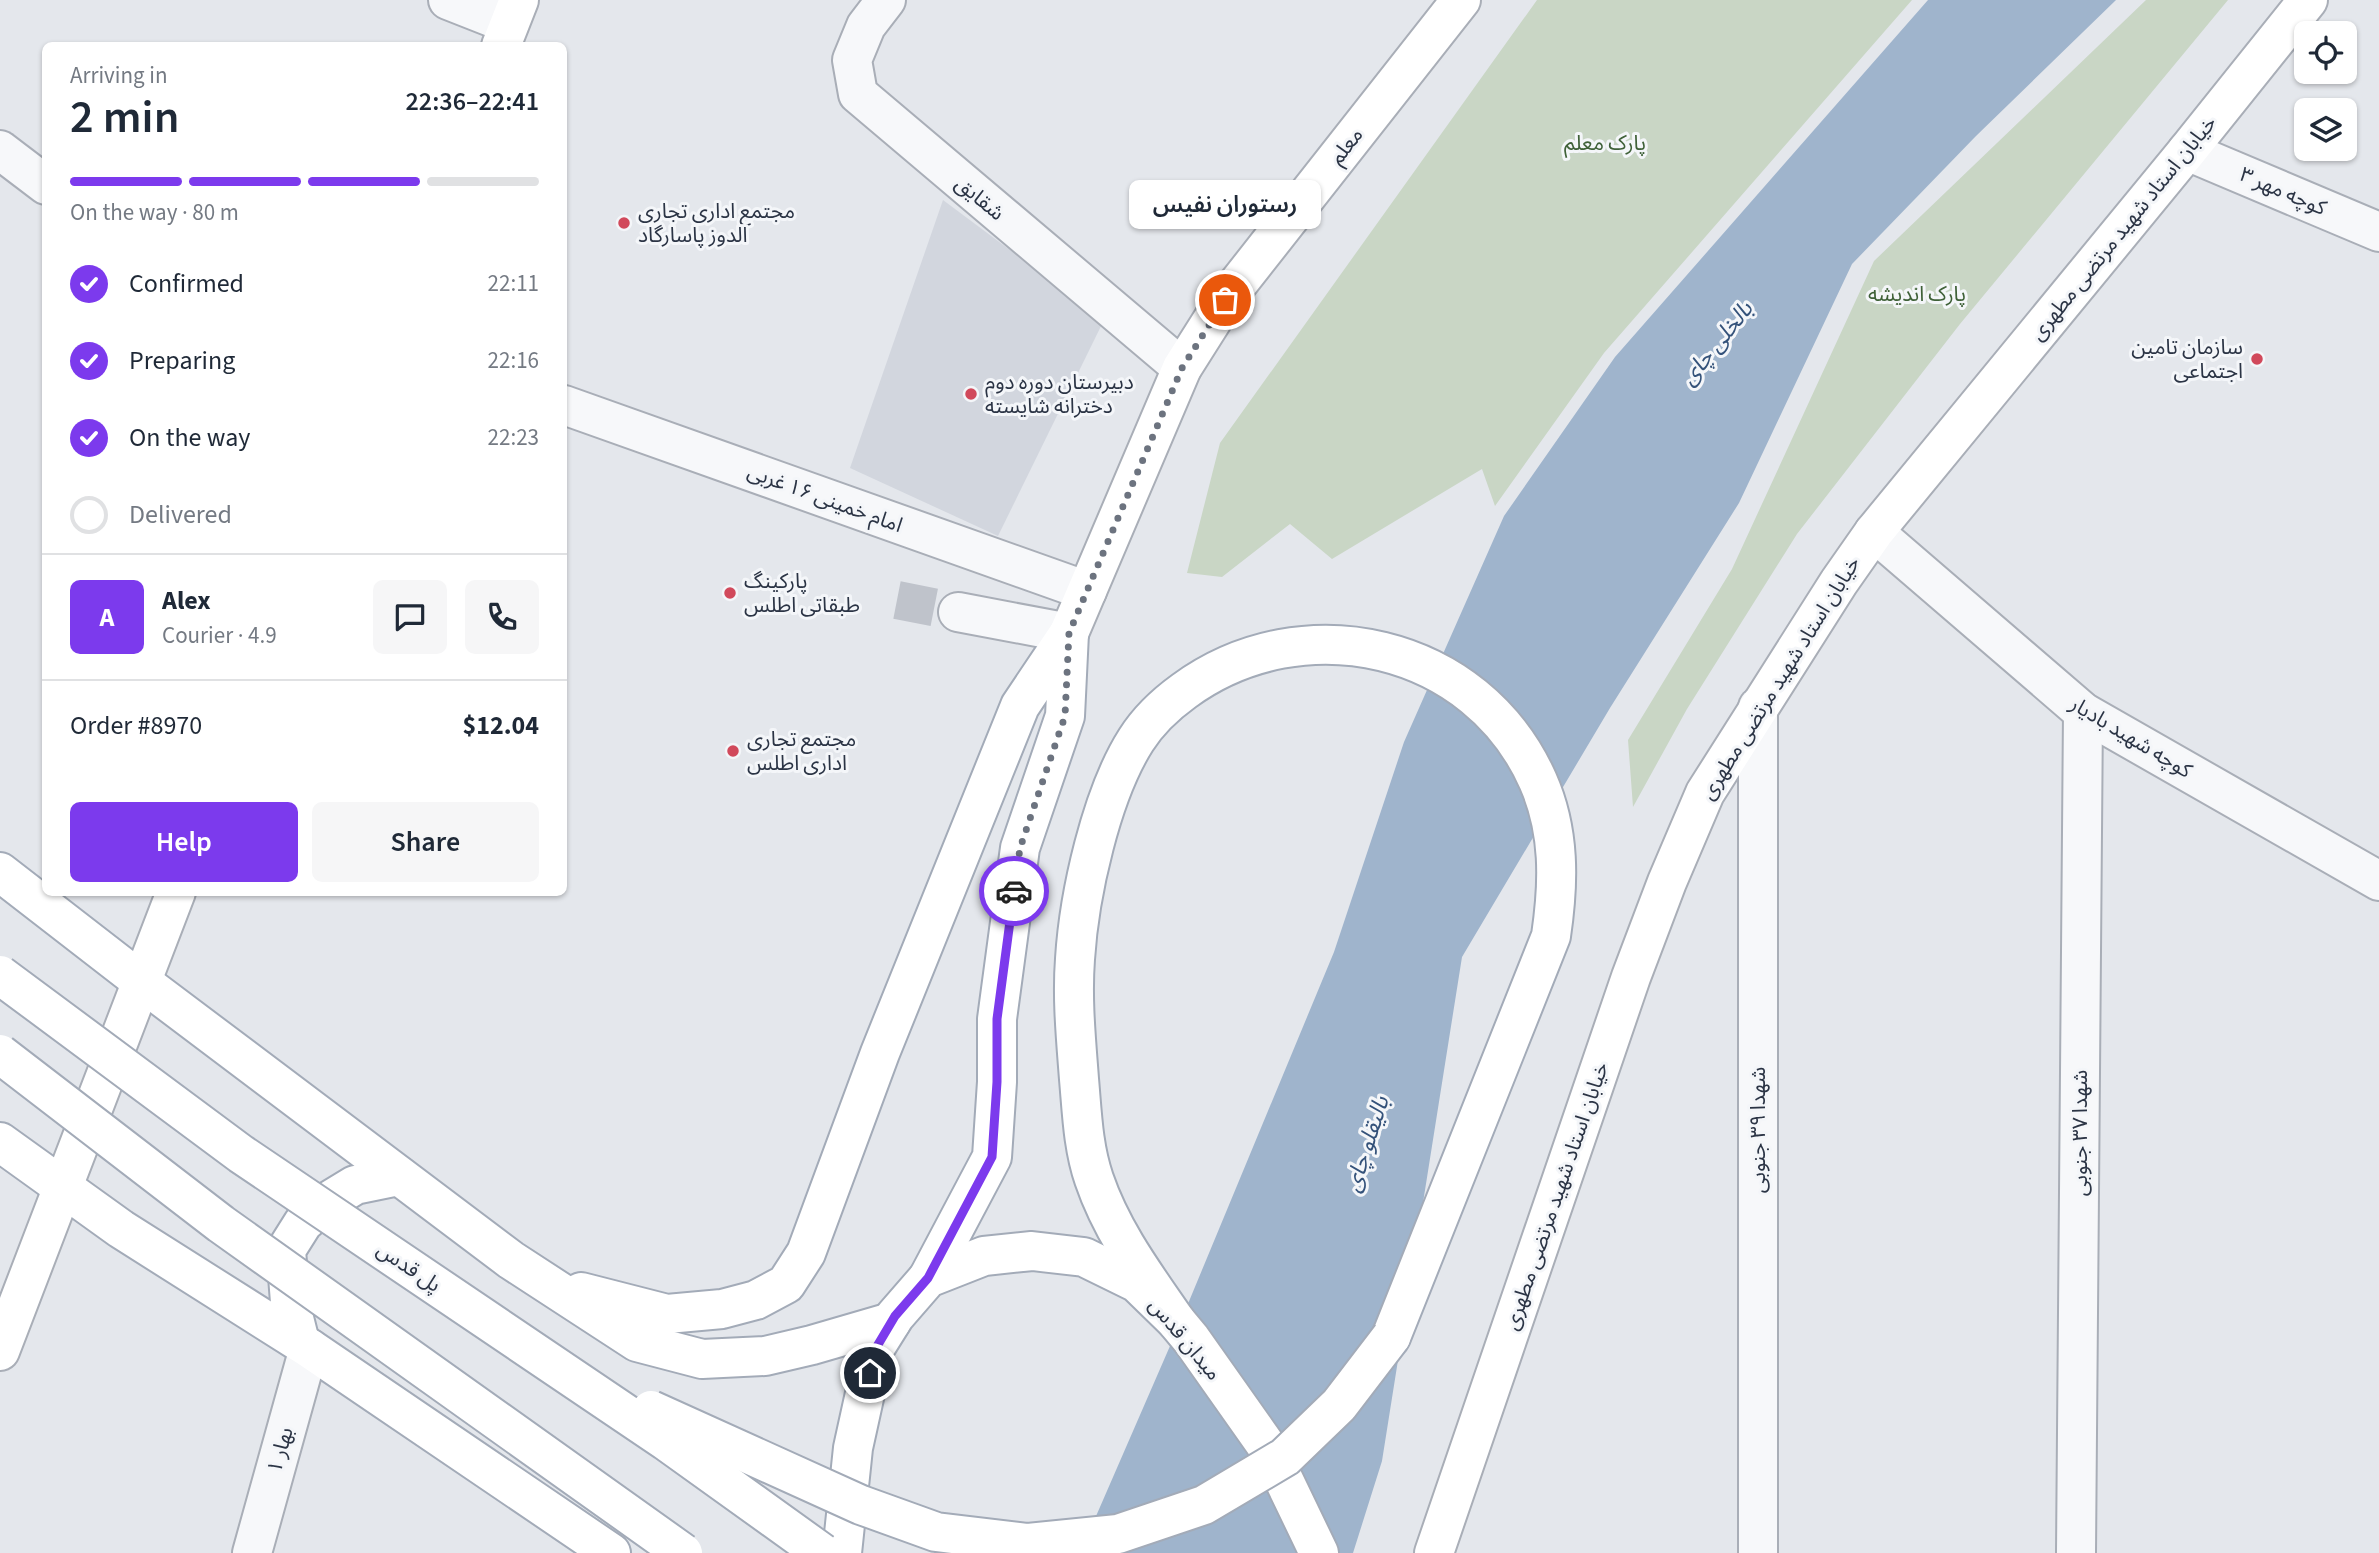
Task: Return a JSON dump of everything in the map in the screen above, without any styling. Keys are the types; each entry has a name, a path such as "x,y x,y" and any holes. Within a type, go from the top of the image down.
{"main road":[{"name":"معلم","path":"1069,633 1182,368 1225,300 1461,0"},
{"name":"خیابان استاد شهید مرتضی مطهری","path":"1434,1553 1631,977 1705,793 1839,582 1874,533 2308,0"},
{"path":"536,1277 603,1299 667,1314 722,1309 756,1300 786,1284 806,1253 880,1054 1020,706 1069,633"},
{"path":"928,1278 992,1157 997,1082 997,1019 1020,848 1065,716 1069,633"},
{"path":"557,1367 861,1505 936,1532 1028,1543 1118,1534 1204,1505 1285,1457 1339,1405 1391,1337 1551,936 1557,896 1558,858 1551,818 1538,780 1518,746 1492,714 1461,687 1427,667 1390,653 1355,645 1320,643 1282,647 1247,657 1213,672 1184,691 1156,715 1136,739 1123,764 1105,812 1080,909 1075,960 1077,1055 1086,1150 1094,1180 1119,1238 1176,1321"},
{"path":"0,872 399,1176 536,1277 637,1342 702,1359 765,1356 891,1322"},
{"path":"0,1350 174,896"},
{"name":"پل قدس","path":"0,975 241,1154 666,1441 822,1553"},
{"path":"0,1054 221,1224 683,1553"},
{"path":"0,1142 121,1229 304,1345 611,1553"},
{"path":"304,1345 290,1302 286,1250 303,1223 327,1202 355,1185 399,1176"},
{"name":"میدان قدس","path":"842,1553 853,1448 876,1348 891,1322 928,1278 984,1256 1032,1251 1084,1256 1137,1283 1176,1321 1270,1451 1319,1553"}],"street":[{"path":"448,0 510,23"},
{"name":"شقایق","path":"886,0 866,26 852,60 858,94 1182,368"},
{"path":"0,150 42,182"},
{"name":"کوچه مهر ۳","path":"2187,151 2379,232"},
{"name":"امام خمینی ۱۶ غربی","path":"567,406 1087,591"},
{"name":"کوچه شهید بادیار","path":"1874,533 2083,712 2379,881"},
{"path":"958,612 1069,633"},
{"name":"شهدا ۳۹ جنوبی","path":"1758,707 1758,1553"},
{"name":"شهدا ۳۷ جنوبی","path":"2076,1553 2083,712"},
{"name":"بهار ۱","path":"251,1553 304,1345"}],"shaded area":[{"name":"دبیرستان دوره دوم دخترانه شایسته","path":"943,200 1104,320 998,536 850,468"}],"green space":[{"name":"پارک معلم","path":"1537,0 1912,0 1604,353 1495,506 1482,469 1332,559 1290,524 1222,577 1187,573 1220,443"},
{"name":"پارک اندیشه","path":"2146,0 2228,0 1960,324 1797,534 1687,709 1633,807 1628,740 1732,569 1874,261"}],"water":[{"path":"1928,0 2116,0 1976,136 1852,264 1739,503 1610,708 1462,957 1382,1461 1353,1553 1080,1553 1180,1323 1334,952 1404,742 1504,516 1615,357"}],"tunnel":[{"path":"897,600 958,612"}],"way so far":[{"path":"1014,891 1020,848 1065,716 1069,633 1182,368 1225,300"}],"place":[{"name":"مجتمع اداری تجاری الدوز پاسارگاد","path":"624,223"},
{"name":"رستوران نفیس","path":"1225,300"},
{"name":"سازمان تامین اجتماعی","path":"2257,359"},
{"name":"دبیرستان دوره دوم دخترانه شایسته","path":"971,394"},
{"name":"پارکینگ طبقاتی اطلس","path":"730,593"},
{"name":"مجتمع تجاری اداری اطلس","path":"733,751"}],"route":[{"path":"870,1373 876,1348 895,1316 928,1278 992,1157 997,1082 997,1019 1014,891"}],"water label":[{"name":"بالخلی چای","path":"1716,343"},
{"name":"بالیقلو چای","path":"1366,1144"}]}
